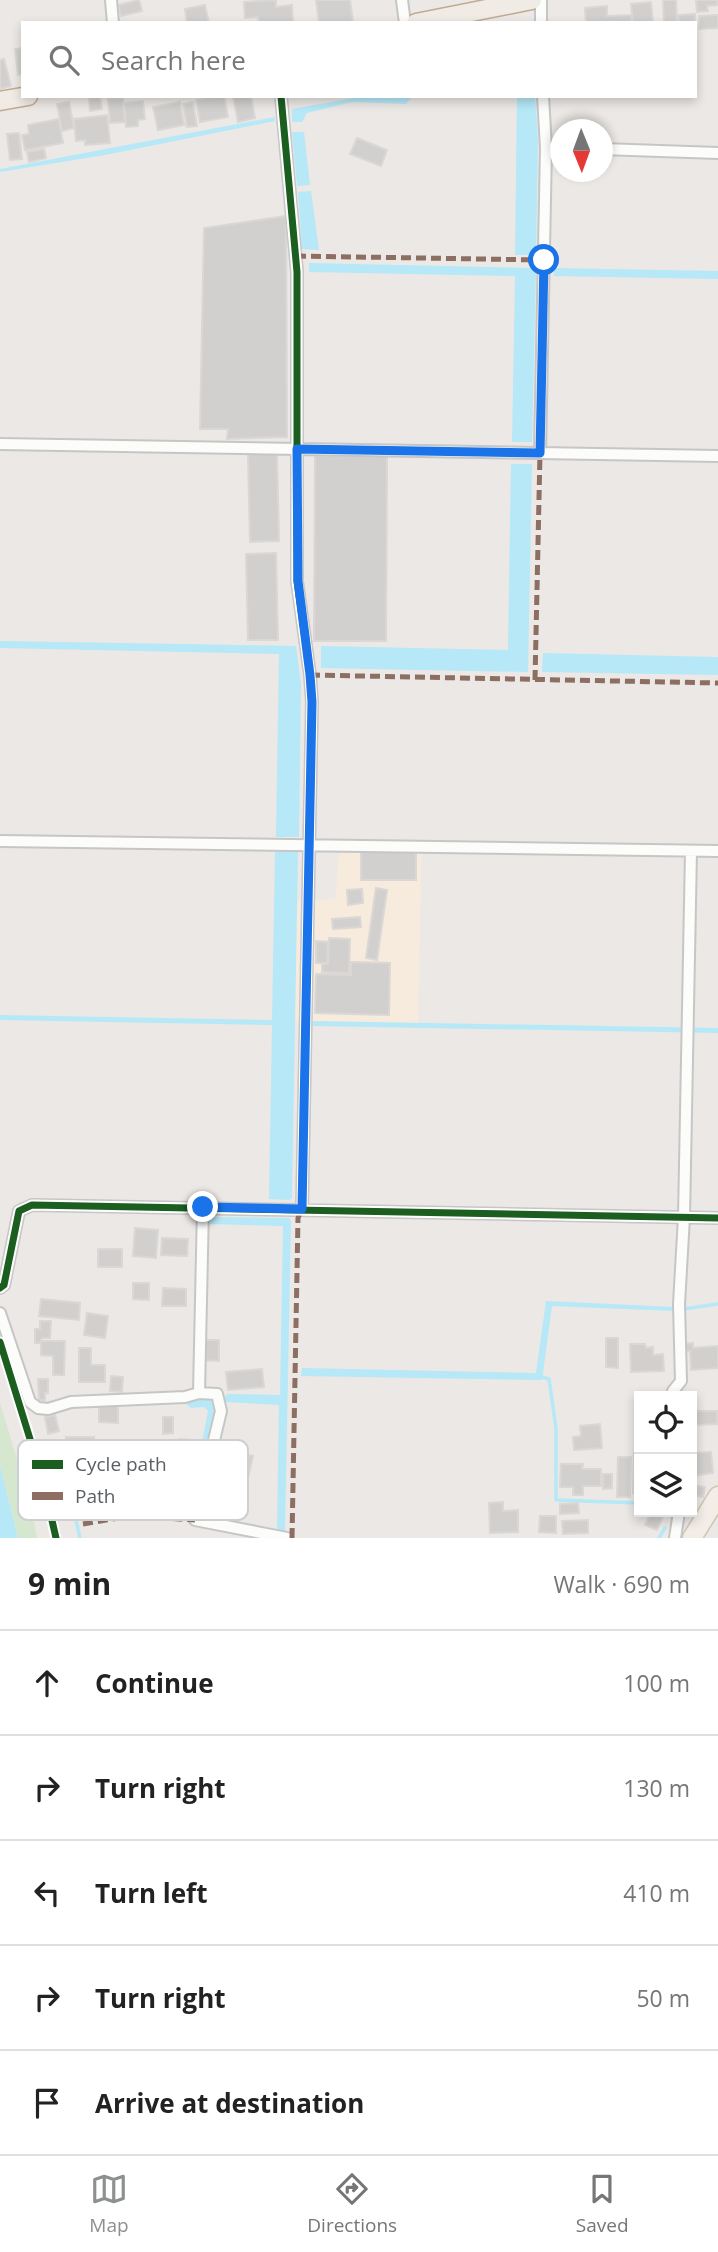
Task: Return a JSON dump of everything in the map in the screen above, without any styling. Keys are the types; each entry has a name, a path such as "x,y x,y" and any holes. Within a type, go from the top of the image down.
{"highway":[{"path":"425,21 505,3 532,0"},
{"path":"0,101 21,97"}],"main road":[{"path":"692,1538 718,1496"}],"street":[{"path":"111,0 113,21"},
{"path":"402,0 405,21"},
{"path":"541,0 541,21"},
{"path":"281,98 297,272 298,581 312,702 302,1209"},
{"path":"540,453 546,148 543,98"},
{"path":"613,149 718,153"},
{"path":"0,444 718,456"},
{"path":"0,841 718,851"},
{"path":"673,1391 681,1381 679,1304 684,1217 691,851"},
{"path":"0,1289 4,1284 19,1211 32,1205 718,1218"},
{"path":"200,1393 203,1207"},
{"path":"0,1313 30,1402 38,1408 48,1409 71,1402 217,1394 221,1411 214,1440"},
{"path":"675,1538 678,1517"},
{"path":"195,1520 287,1538"}],"path":[{"path":"20,1405 30,1440"},
{"path":"52,1520 57,1538"}],"shaded area":[{"path":"340,841 422,841 418,1023 289,1021 291,901 335,899"}],"green space":[{"path":"0,1403 18,1462 18,1520 34,1520 37,1538 18,1538 0,1465"}],"water":[{"path":"355,98 411,98 406,104 352,102 307,113 302,122 292,122 292,109"},
{"path":"517,98 535,98 538,142 536,255 515,255"},
{"path":"275,117 275,121 105,155 0,172 0,169"},
{"path":"292,132 304,132 310,185 297,186"},
{"path":"311,191 319,250 302,249 298,192"},
{"path":"309,263 536,268 532,442 512,442 515,276 309,272"},
{"path":"554,268 718,271 718,279 554,276"},
{"path":"511,464 532,464 528,672 321,668 321,646 508,650"},
{"path":"0,641 296,646 301,684 299,837 276,837 279,654 0,648"},
{"path":"543,653 718,657 718,675 542,672"},
{"path":"275,852 298,852 292,1198 289,1200 269,1199 272,1025 0,1020 0,1015 272,1020"},
{"path":"313,1021 718,1028 718,1033 313,1026"},
{"path":"209,1217 289,1218 291,1221 285,1531 277,1531 279,1405 226,1402 216,1404 208,1440 202,1440 208,1411 204,1407 191,1408 187,1405 189,1400 225,1397 228,1394 280,1395 283,1226 209,1224"},
{"path":"546,1301 675,1307 674,1311 552,1306 542,1380 301,1376 302,1368 536,1373"},
{"path":"0,1465 18,1538 0,1538"}],"building":[{"path":"139,0 142,11 121,16 118,5"},
{"path":"276,0 276,7 292,5 293,21 259,21 258,17 245,18 244,2"},
{"path":"316,0 350,0 353,21 319,21"},
{"path":"663,0 676,0 677,21 664,21"},
{"path":"696,0 717,0 717,5 707,6 708,11 697,12"},
{"path":"651,2 653,21 633,21 631,4"},
{"path":"205,5 209,21 187,21 185,9"},
{"path":"607,6 607,16 631,15 632,21 586,21 585,8"},
{"path":"695,14 695,21 679,21 678,15"},
{"path":"718,15 718,28 699,29 699,16"},
{"path":"21,48 21,74 18,75 15,49"},
{"path":"4,59 11,86 0,89 0,60"},
{"path":"89,98 100,98 102,109 90,111"},
{"path":"123,98 125,122 110,123 108,99"},
{"path":"224,98 228,117 200,122 196,100"},
{"path":"233,98 251,98 255,118 238,122"},
{"path":"143,101 145,119 138,120 138,126 126,127 124,103"},
{"path":"69,102 74,128 62,131 57,104"},
{"path":"180,102 184,125 158,130 153,107"},
{"path":"193,102 197,126 187,127 183,104"},
{"path":"107,115 110,143 85,145 85,140 76,141 74,119"},
{"path":"59,119 63,143 25,150 22,135 29,134 28,125"},
{"path":"19,133 22,159 10,160 7,134"},
{"path":"357,138 387,150 381,166 350,154"},
{"path":"44,149 46,158 29,162 27,152"},
{"path":"286,216 287,437 227,439 228,429 200,429 204,228"},
{"path":"277,453 279,541 250,542 248,454"},
{"path":"315,456 387,456 386,641 314,641"},
{"path":"276,553 278,640 248,640 246,554"},
{"path":"361,852 416,852 416,880 361,880"},
{"path":"376,888 387,890 377,960 366,958"},
{"path":"362,889 363,903 348,905 347,890"},
{"path":"360,917 361,927 333,929 332,919"},
{"path":"329,938 350,939 349,973 322,972 322,964 328,964"},
{"path":"316,941 328,942 327,963 316,963"},
{"path":"351,962 390,963 389,1015 315,1013 316,974 351,975"},
{"path":"135,1228 158,1230 156,1258 133,1256"},
{"path":"162,1238 188,1239 187,1256 161,1255"},
{"path":"98,1249 122,1249 122,1267 98,1267"},
{"path":"133,1283 149,1283 149,1300 133,1299"},
{"path":"163,1288 186,1289 186,1306 162,1306"},
{"path":"41,1299 80,1303 79,1320 39,1316"},
{"path":"87,1313 108,1316 105,1338 84,1335"},
{"path":"40,1321 51,1321 50,1338 42,1338 39,1343 35,1343 35,1329 40,1329"},
{"path":"606,1338 618,1338 618,1368 606,1367"},
{"path":"204,1340 219,1340 219,1361 203,1360"},
{"path":"41,1341 65,1341 64,1375 53,1375 53,1356 41,1355"},
{"path":"693,1343 693,1348 718,1346 718,1368 691,1370 690,1351 685,1352 685,1344"},
{"path":"630,1344 645,1344 646,1348 653,1347 653,1355 663,1354 664,1371 631,1372"},
{"path":"79,1348 91,1348 91,1365 105,1365 105,1382 79,1382"},
{"path":"262,1369 264,1387 228,1390 226,1372"},
{"path":"111,1376 123,1377 122,1392 110,1391"},
{"path":"38,1379 48,1379 45,1400 39,1400"},
{"path":"99,1404 118,1404 118,1423 99,1422"},
{"path":"697,1411 717,1411 717,1424 697,1425"},
{"path":"55,1415 59,1431 48,1434 45,1417"},
{"path":"163,1417 173,1417 173,1433 163,1434"},
{"path":"600,1424 602,1448 574,1450 573,1437 581,1436 580,1426"},
{"path":"66,1437 94,1437 94,1440 66,1440"},
{"path":"711,1452 713,1473 697,1475 697,1453"},
{"path":"248,1455 253,1456 248,1478"},
{"path":"618,1457 631,1457 630,1497 617,1497"},
{"path":"561,1464 583,1464 582,1469 601,1469 601,1486 583,1486 583,1495 573,1495 573,1487 560,1487"},
{"path":"603,1474 612,1474 612,1488 603,1489"},
{"path":"697,1486 705,1487 703,1497 697,1496"},
{"path":"503,1502 503,1511 518,1510 518,1532 490,1533 489,1503"},
{"path":"578,1503 579,1513 560,1514 560,1504"},
{"path":"540,1516 556,1516 556,1533 539,1532"},
{"path":"649,1517 663,1517 657,1530 645,1525"},
{"path":"588,1520 588,1533 563,1534 562,1521"}],"waterway":[{"path":"683,1309 718,1304"},
{"path":"542,1377 549,1379 556,1428 556,1500 634,1503"},
{"path":"76,1520 80,1538"},
{"path":"659,1538 665,1528"}],"marked path":[{"path":"296,256 544,260"},
{"path":"535,680 540,453"},
{"path":"310,675 718,683"},
{"path":"292,1538 298,1218 302,1209"},
{"path":"83,1524 107,1520"}],"cycle path":[{"path":"281,98 297,272 297,581 312,702 302,1209"},
{"path":"0,1288 4,1285 19,1211 32,1205 718,1218"},
{"path":"0,1342 30,1440"},
{"path":"52,1520 56,1538"}],"route":[{"path":"203,1207 302,1209 312,702 298,581 297,449 540,453 544,260"}]}
